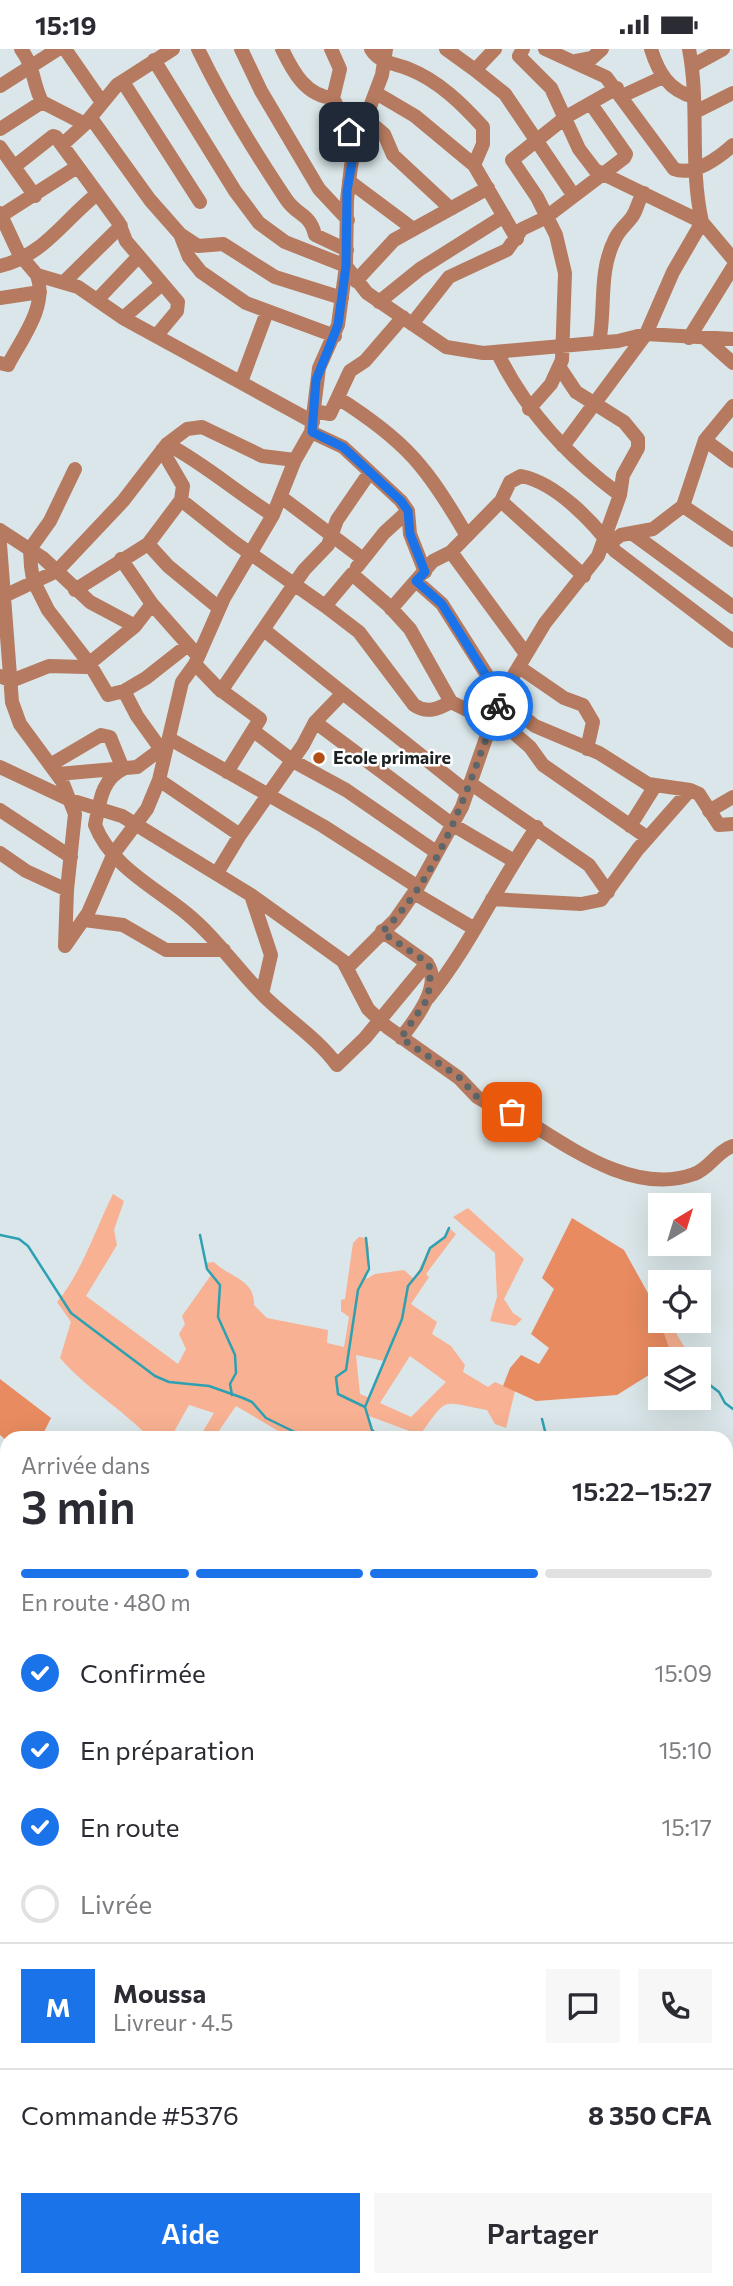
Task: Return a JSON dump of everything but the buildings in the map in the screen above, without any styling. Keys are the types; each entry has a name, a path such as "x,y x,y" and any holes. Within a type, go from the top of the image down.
{"street":[{"path":"21,49 33,66 35,88 42,103 88,121 180,234 198,246 223,244 275,277 342,298"},
{"path":"0,86 58,49"},
{"path":"65,49 102,101"},
{"path":"62,145 123,82 173,49"},
{"path":"198,49 225,101 286,200 313,222 315,235 347,250"},
{"path":"241,49 261,91 319,190 348,220"},
{"path":"282,49 306,86 322,97 333,98"},
{"path":"331,49 340,69 333,98 355,144"},
{"path":"371,49 430,80 461,104 483,127 485,135 474,165"},
{"path":"446,49 505,94 574,196"},
{"path":"475,69 495,49"},
{"path":"523,49 519,56 551,88 588,162 605,174 702,222 731,253"},
{"path":"545,49 581,57 606,77 620,92 674,169 680,171 695,168 717,158 733,145"},
{"path":"581,57 602,49"},
{"path":"651,49 663,77 680,93 694,97"},
{"path":"563,446 646,334 673,272 702,222 696,193 695,112 689,49"},
{"path":"692,66 723,49"},
{"path":"0,544 6,679 12,702 20,724 54,769 70,800 76,823 67,890 65,946 84,919 114,853 144,814 159,780 180,687 197,660 219,608 253,554 273,515 313,421 318,368 335,336 342,298 347,250 349,181 355,144 382,75 384,55"},
{"path":"154,60 235,191 259,223 285,242 346,266 356,281 379,302 446,347 460,352 497,352 599,342 646,334 733,339"},
{"path":"529,409 551,384 560,367 565,345 562,319 565,273 556,235 545,218 537,197 512,160 565,117 620,92 663,77"},
{"path":"123,82 201,202"},
{"path":"376,93 415,116 474,165 517,239"},
{"path":"695,112 733,93"},
{"path":"0,129 42,103"},
{"path":"313,421 328,416 350,371 365,361 449,277 507,250 522,229 545,218 605,174 626,154 591,104"},
{"path":"365,118 384,134 393,155 452,209"},
{"path":"15,166 53,136 62,145 121,226 126,241 178,302 178,308 157,335"},
{"path":"0,147 35,196"},
{"path":"0,363 8,365 37,311 40,292 37,275 23,259 1,214 35,196 77,167"},
{"path":"349,181 412,228"},
{"path":"356,281 386,246 412,228 488,188"},
{"path":"599,342 605,265 615,239 634,214 635,204 644,193"},
{"path":"0,266 23,259 44,245 97,194"},
{"path":"379,302 420,269 505,216"},
{"path":"64,282 121,226"},
{"path":"180,234 189,257 201,272 246,303 335,336"},
{"path":"97,300 139,256"},
{"path":"689,338 733,267"},
{"path":"37,275 64,282 123,318 313,421 408,511 410,534 421,576 442,604 500,698 535,726 610,758 655,786 690,790 699,795 719,825 733,824"},
{"path":"123,318 162,284"},
{"path":"0,298 40,292"},
{"path":"241,382 267,311"},
{"path":"706,339 733,363"},
{"path":"497,352 529,409 563,446 620,495"},
{"path":"348,967 402,911 416,890 453,825 500,698 545,623 584,576 607,540 623,475 638,448 638,439 624,422 576,392 560,367"},
{"path":"338,398 384,428 416,458 433,479 467,536"},
{"path":"607,540 653,529 683,506 705,440 733,405"},
{"path":"3,596 57,571 123,501 165,447 187,429 197,426 262,456 295,460"},
{"path":"705,440 733,461"},
{"path":"75,590 148,544 181,500 183,486 165,447"},
{"path":"165,447 210,468 225,484 273,515"},
{"path":"75,468 46,527 30,549 33,580 48,610 89,663 108,696 124,691 146,678 188,645"},
{"path":"221,691 333,535 337,520 370,473"},
{"path":"391,609 433,561 451,552 501,501 510,482 521,476 547,487 607,540 733,641"},
{"path":"281,497 363,559"},
{"path":"181,500 359,632 414,705 421,710 435,710 451,702"},
{"path":"501,501 584,576"},
{"path":"683,506 733,540"},
{"path":"326,606 363,559 408,511"},
{"path":"0,530 30,549 90,602 135,626"},
{"path":"633,534 733,607"},
{"path":"148,544 168,566 219,608"},
{"path":"451,552 522,661 564,698 583,705 593,722 587,749"},
{"path":"121,559 152,604 188,645 221,691 259,717 261,722 227,772"},
{"path":"352,574 410,629 451,702 467,710 494,716 530,747 543,765 648,838"},
{"path":"6,679 49,666 79,669 135,626 152,604"},
{"path":"264,630 469,787 537,827 589,865 608,892"},
{"path":"124,691 165,748 227,772 323,827 475,929"},
{"path":"217,873 240,835 293,761 315,722 343,693"},
{"path":"315,722 453,825 514,862"},
{"path":"255,732 293,761 346,790 436,852"},
{"path":"54,769 101,735 110,737 123,769"},
{"path":"54,769 123,769 141,766 165,748"},
{"path":"0,767 70,800 100,807 134,824 251,895 319,941 348,967 368,1009 401,1038 459,1077 486,1103 509,1111 597,1161 648,1181 695,1174 718,1154 733,1146"},
{"path":"123,769 105,782 97,829 114,853 127,869 186,913 224,950 262,994 326,1051 337,1065 380,1020 427,963"},
{"path":"159,780 240,835"},
{"path":"630,826 655,786"},
{"path":"492,899 581,904 601,900 648,838 690,790"},
{"path":"709,811 733,797"},
{"path":"0,810 71,857"},
{"path":"401,1038 428,998 450,972 537,827"},
{"path":"0,853 26,871 67,890"},
{"path":"251,895 271,955 262,994"},
{"path":"84,919 123,925 166,950 224,950"},
{"path":"382,932 427,963 431,971 428,998"}],"shaded area":[{"path":"113,1194 124,1201 114,1230 117,1245 86,1296 178,1364 186,1349 179,1334 185,1324 182,1316 211,1275 206,1263 214,1262 246,1284 253,1296 254,1305 267,1318 328,1330 327,1343 344,1347 349,1317 341,1311 341,1300 345,1299 353,1243 359,1237 366,1238 369,1248 366,1279 375,1274 404,1270 414,1279 430,1248 445,1237 449,1228 456,1234 426,1274 429,1277 411,1304 437,1322 432,1334 451,1346 465,1365 463,1372 488,1387 495,1382 515,1391 506,1428 495,1424 487,1410 453,1404 442,1407 423,1431 409,1431 369,1416 372,1431 278,1431 236,1406 219,1431 203,1431 214,1413 189,1405 174,1431 142,1431 60,1358 71,1322 57,1302 81,1264","holes":["356,1355 384,1361 370,1398 360,1394","410,1356 446,1382 411,1417 380,1403"]},
{"path":"468,1208 524,1259 504,1299 513,1313 522,1319 515,1326 490,1321 497,1297 495,1253 453,1217"},
{"path":"572,1218 624,1250 648,1293 648,1333 664,1333 669,1347 648,1347 648,1376 617,1395 536,1401 503,1386 510,1368 521,1355 539,1364 549,1348 531,1334 554,1289 542,1278"},
{"path":"664,1333 676,1333 684,1347 669,1347"},
{"path":"0,1379 51,1418 44,1431 0,1431"}],"waterway":[{"path":"373,1431 365,1407 402,1319 408,1286 421,1270 430,1248 445,1237 449,1228"},
{"path":"0,1235 19,1239 28,1246 71,1313 155,1376 169,1382 209,1386 243,1398 252,1402 266,1418 293,1431"},
{"path":"200,1235 207,1269 220,1285 218,1317 235,1355 236,1373 230,1384 232,1395"},
{"path":"365,1407 338,1394 336,1377 346,1370 358,1290 369,1269 366,1238"},
{"path":"711,1386 733,1409"},
{"path":"542,1419 545,1431"}],"way so far":[{"path":"498,706 484,750 453,825 418,887 395,920 382,932 431,968 428,998 423,1010 401,1038 459,1077 477,1097 496,1108 512,1112"}],"place":[{"name":"Ecole primaire","path":"319,758"}],"route":[{"path":"349,132 355,144 347,191 346,266 335,336 318,368 312,432 343,447 393,493 408,511 410,534 425,572 416,581 442,604 500,698 498,706"}]}
